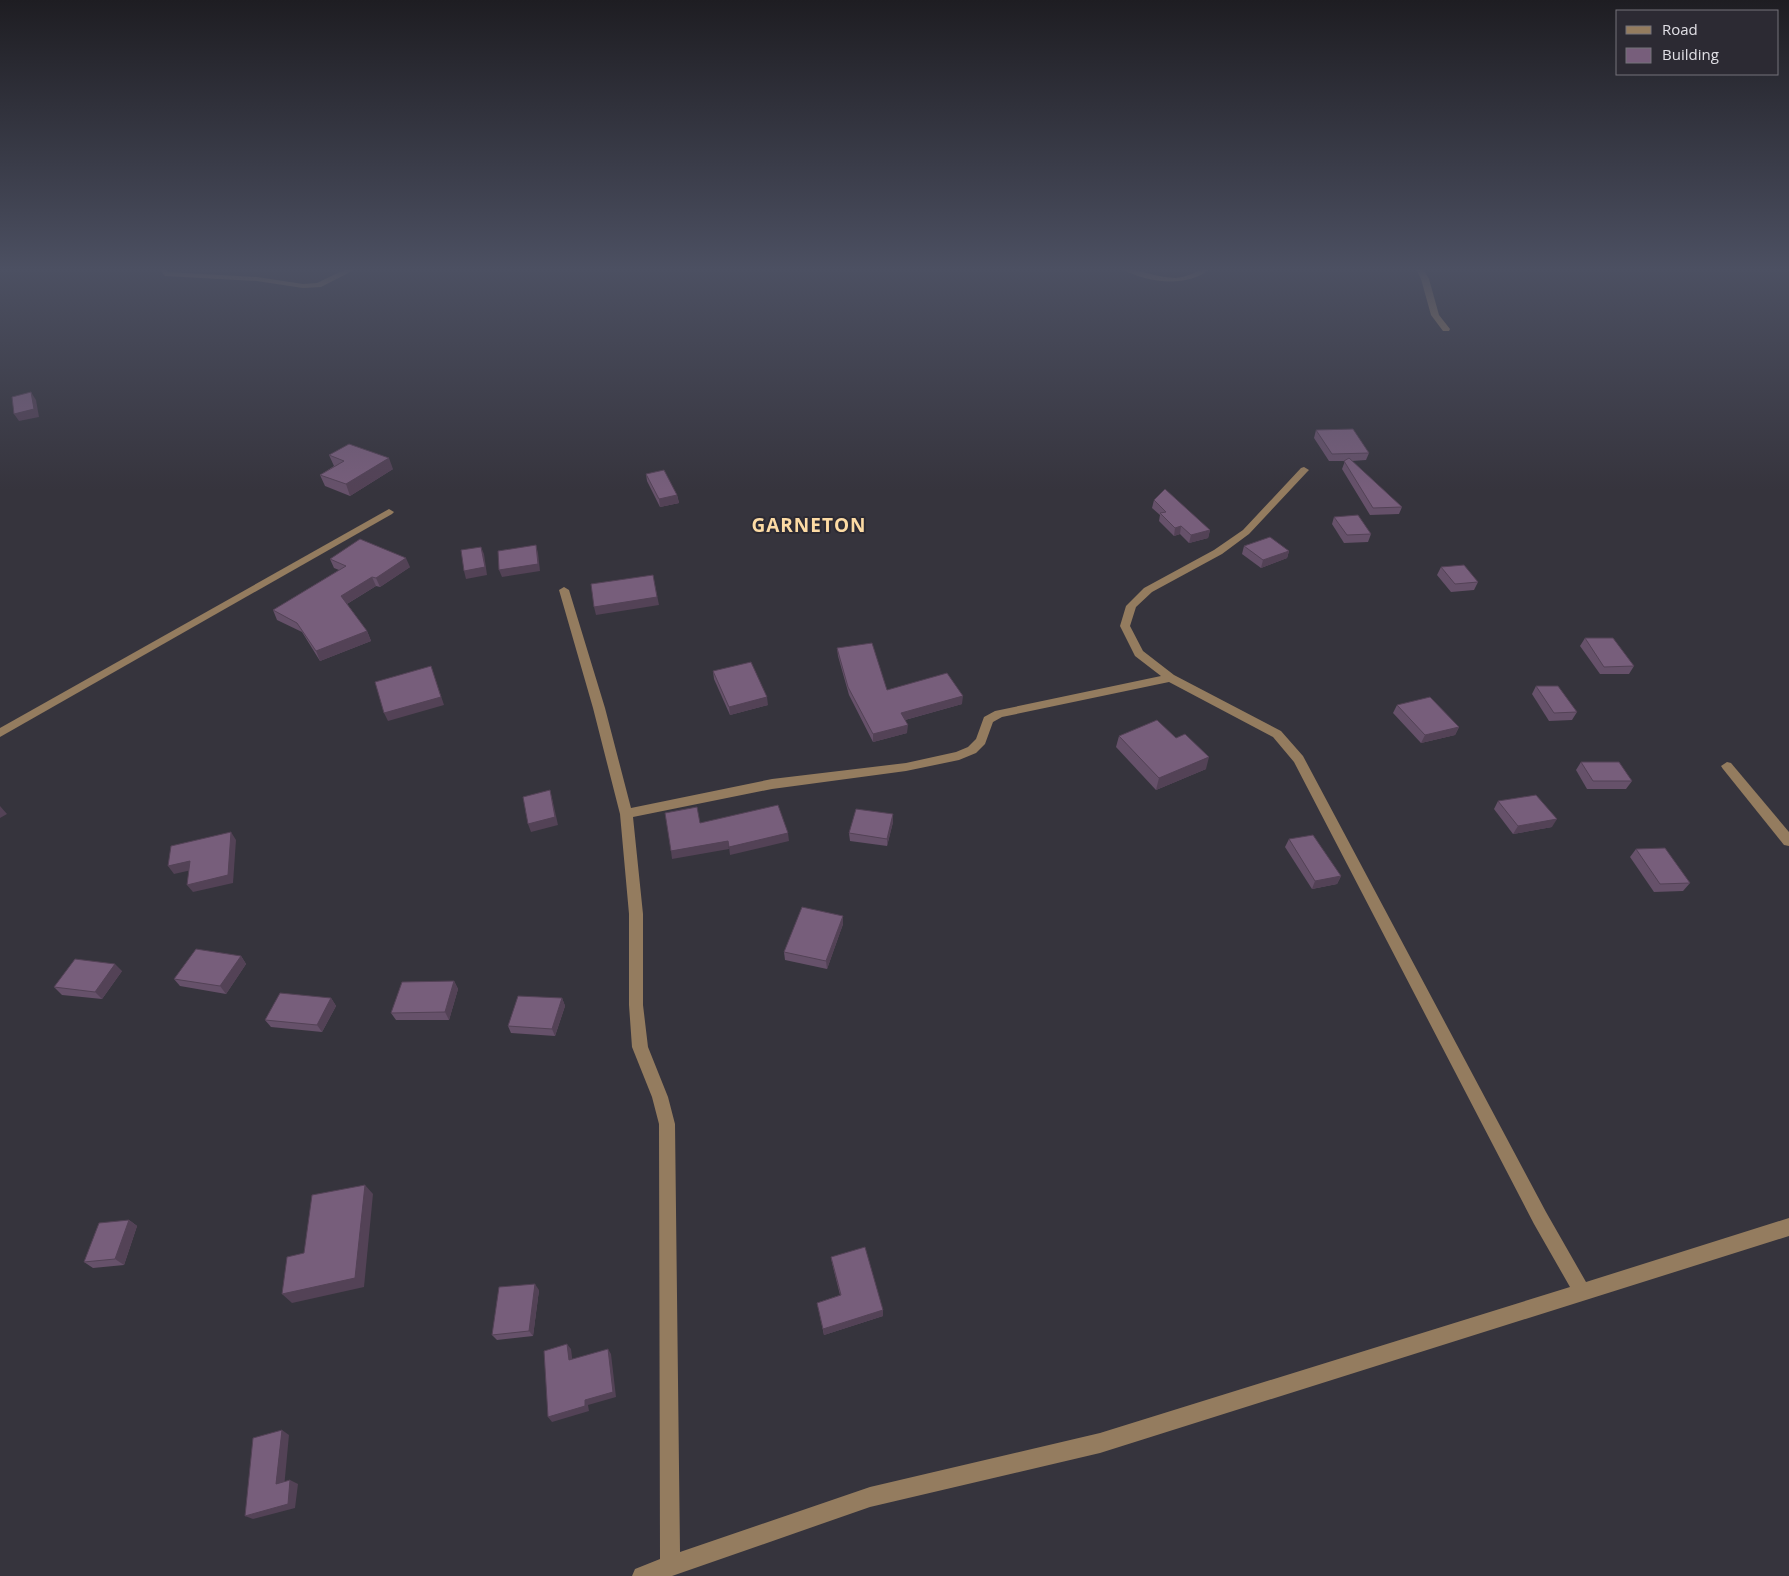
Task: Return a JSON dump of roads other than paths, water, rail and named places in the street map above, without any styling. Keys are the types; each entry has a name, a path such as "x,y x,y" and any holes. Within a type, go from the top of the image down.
{"street":[{"path":"1304,470 1246,532 1218,552 1148,590 1130,606 1125,626 1139,653 1170,678 1277,734 1299,759 1540,1218 1583,1293"},
{"path":"0,733 389,512"},
{"path":"564,590 599,708 626,814 636,914 636,1006 640,1047 660,1097 667,1124 670,1566"},
{"path":"626,814 772,784 906,767 959,756 972,750 981,741 988,720 999,714 1170,678"},
{"path":"1727,766 1789,842"},
{"path":"642,1576 870,1497 1100,1443 1789,1227"}],"district":[{"name":"GARNETON","path":"809,525"}]}
